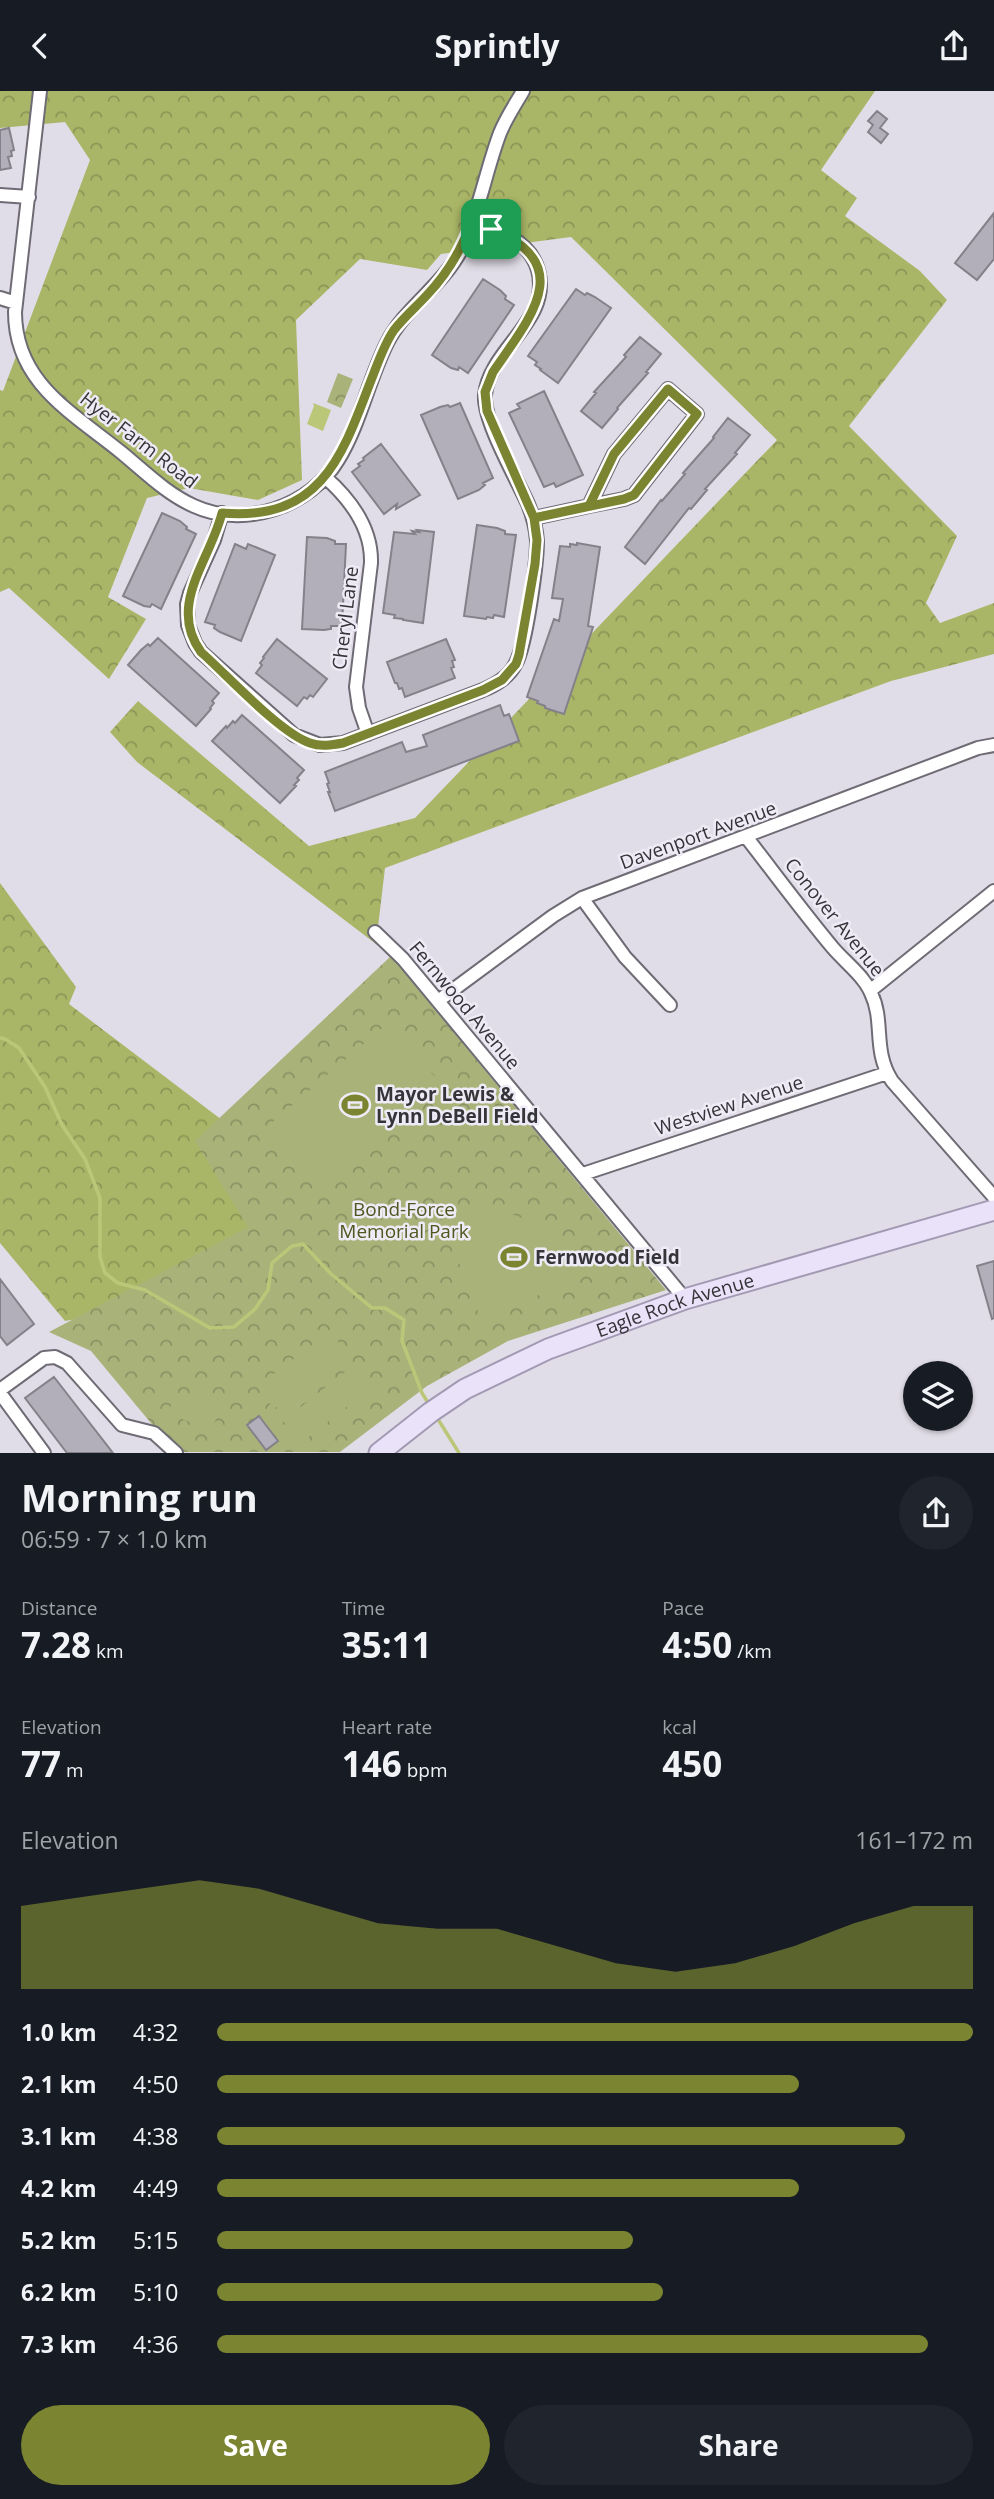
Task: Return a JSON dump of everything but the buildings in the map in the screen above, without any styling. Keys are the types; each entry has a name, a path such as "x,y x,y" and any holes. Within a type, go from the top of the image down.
{"main road":[{"name":"Eagle Rock Avenue","path":"379,1453 435,1409 500,1371 548,1349 685,1299 994,1210"}],"street":[{"name":"Hyer Farm Road","path":"40,91 16,303 17,331 32,374 46,391 166,489 197,507 222,513 249,514 281,507 303,495 326,477 344,449 387,342 454,261 471,223 501,130 523,91"},
{"path":"0,195 29,197"},
{"path":"222,513 214,540 190,593 187,604 188,625 201,652 281,725 303,740 320,745 343,743 483,690 509,673 516,664 523,643 537,540 534,518 489,420 485,402 488,382 493,372 533,313 540,279 537,266 525,247 511,237 471,223"},
{"path":"0,298 16,303"},
{"path":"534,518 624,499 634,495 697,414 668,389 614,454 589,506"},
{"name":"Cheryl Lane","path":"326,477 348,499 370,543 371,563 356,687 359,708 368,734"},
{"name":"Davenport Avenue","path":"438,1001 553,916 582,898 747,838 978,748 994,745"},
{"name":"Conover Avenue","path":"747,838 833,948 871,990 877,1017 879,1051 887,1073 994,1197"},
{"path":"871,990 994,891"},
{"path":"582,898 625,957 670,1005"},
{"name":"Fernwood Avenue","path":"375,932 438,1001 685,1299"},
{"name":"Westview Avenue","path":"583,1174 887,1073"},
{"path":"44,1453 0,1392 44,1358 55,1357 67,1363 122,1425 154,1433 176,1453"}],"green space":[{"path":"0,91 875,91 821,170 857,198 845,216 920,271 947,300 849,426 957,536 926,603 940,623 994,603 994,654 891,681 385,868 376,944 137,762 110,732 138,701 309,846 415,818 777,440 571,237 441,254 427,270 360,259 296,320 302,480 258,500 189,488 147,498 108,597 146,619 109,679 9,588 0,592 0,390 3,391 90,160 65,122 0,128"},
{"path":"338,373 353,379 341,408 327,402"},
{"path":"0,883 76,987 69,1004 222,1120 282,1233 159,1305 65,1321 0,1243"},
{"name":"Bond-Force Memorial Park","path":"391,956 666,1290 508,1341 427,1386 340,1452 175,1452 91,1351 49,1332 248,1227 195,1141"},
{"name":"Mayor Lewis & Lynn DeBell Field","path":"388,1023 442,1085 323,1187 269,1125"},
{"name":"Fernwood Field","path":"468,1208 505,1212 536,1225 561,1247 582,1279 480,1317 440,1214"},
{"path":"330,1331 347,1353 274,1409 257,1387"},
{"path":"354,1365 372,1387 301,1443 283,1421"},
{"path":"176,1392 220,1408 212,1430 168,1414"}],"shaded area":[{"path":"313,403 331,410 323,431 307,424"}],"waterway":[{"path":"0,1038 19,1048 45,1087 62,1125 85,1159 100,1198 100,1257 105,1273 118,1283 145,1290 210,1328 234,1327 255,1309 268,1290 272,1263 292,1246 303,1244 330,1273 372,1308 385,1308 404,1320 402,1341 422,1393 430,1406"},
{"path":"436,1416 459,1453"}],"place":[{"name":"Mayor Lewis & Lynn DeBell Field","path":"355,1105"},
{"name":"Fernwood Field","path":"514,1257"}],"route":[{"path":"491,229 471,223 454,261 430,292 394,330 344,449 326,477 303,495 281,507 259,513 222,513 214,540 190,593 187,604 188,625 190,634 201,652 281,725 310,743 343,743 483,690 502,680 516,664 523,643 535,564 537,540 534,518 624,499 634,495 697,414 668,389 614,454 589,506 534,518 489,420 485,392 493,372 533,313 540,291 540,279 537,266 525,247 511,237 491,229"}]}
